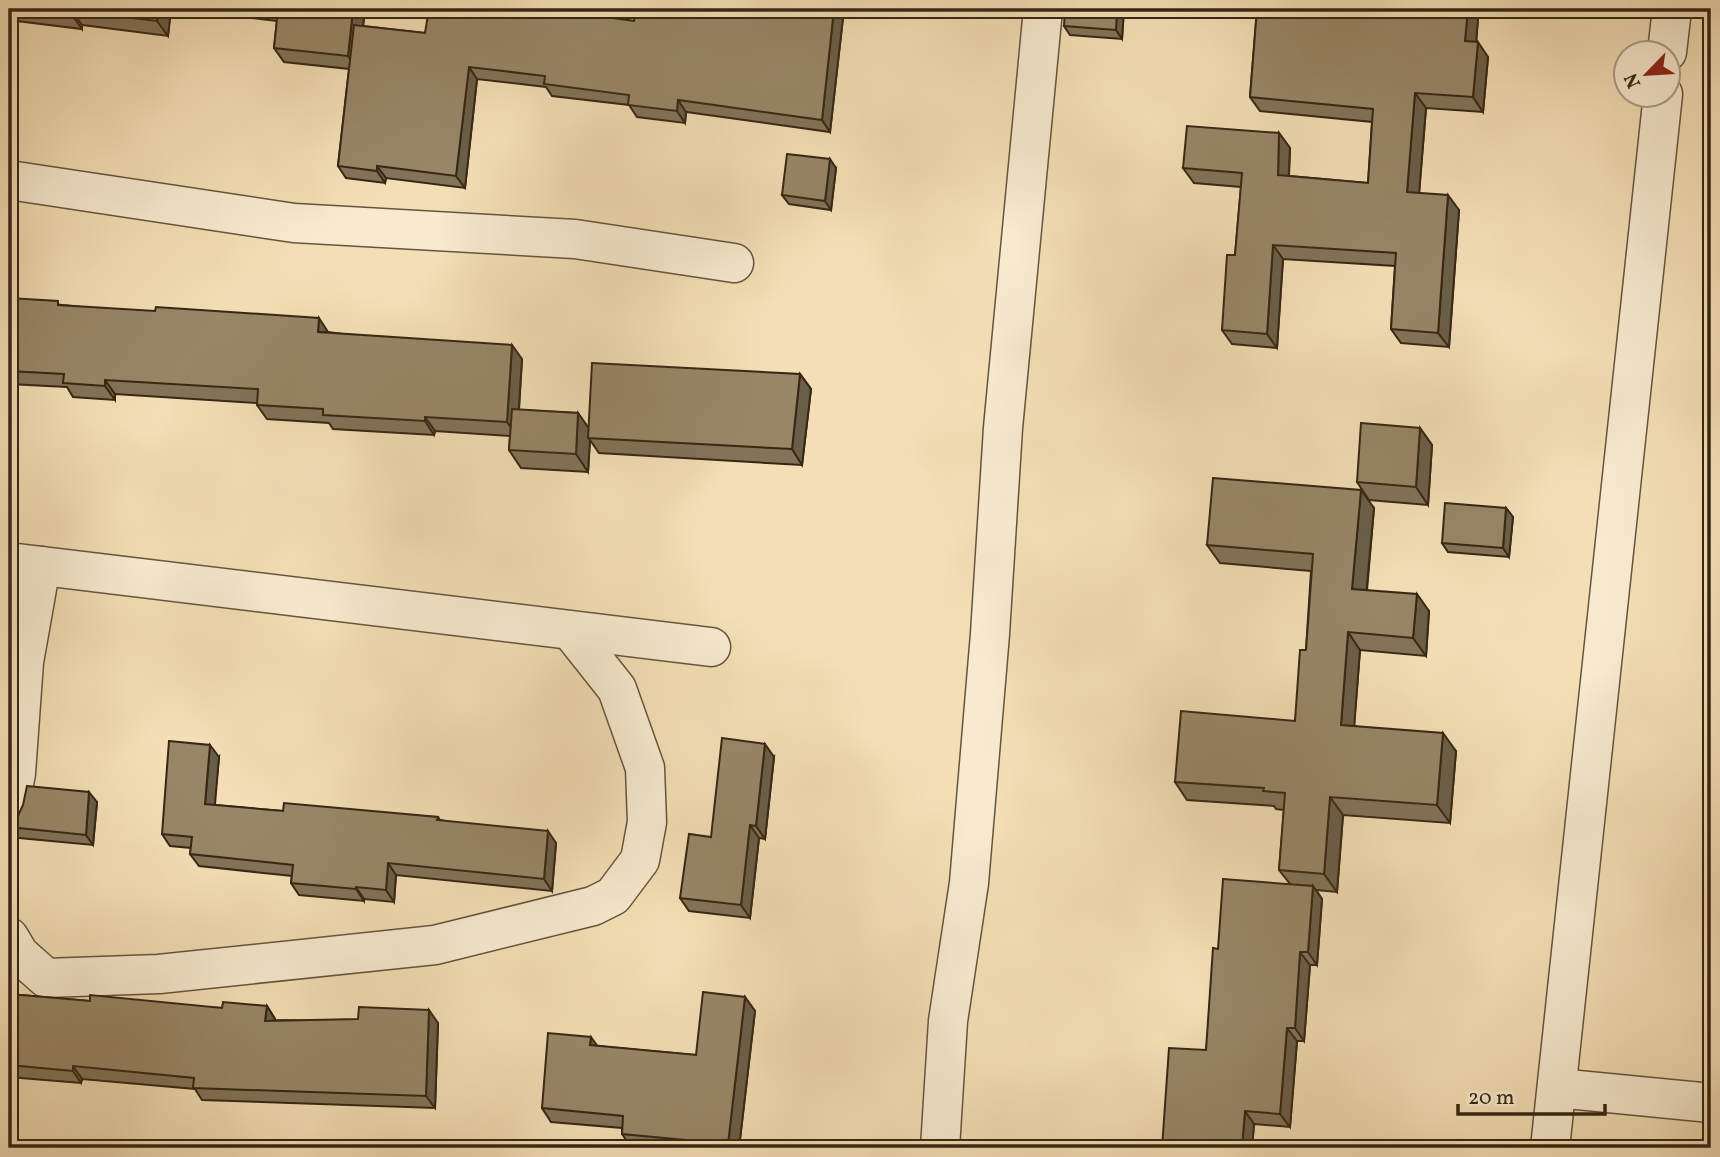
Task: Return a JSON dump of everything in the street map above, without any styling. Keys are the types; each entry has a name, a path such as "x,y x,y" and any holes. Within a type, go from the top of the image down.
{"street":[{"path":"940,1148 948,1021 969,883 990,634 1003,428 1043,9"},
{"path":"1669,38 1672,9"},
{"path":"1550,1148 1662,108"},
{"path":"9,180 294,223 575,239 734,263"},
{"path":"9,811 16,773 24,662 25,564 711,647"},
{"path":"9,937 19,954 46,978 159,974 435,944 593,906 613,896 640,860 647,822 645,768 617,690 572,631"},
{"path":"1558,1088 1711,1103"}],"building":[{"path":"26,9 159,9 157,21 72,11 72,15"},
{"path":"278,9 353,9 348,56 274,48"},
{"path":"429,9 546,9 634,21 636,9 834,9 822,120 678,100 677,111 628,105 629,95 544,84 545,76 469,67 456,176 377,166 377,171 338,166 354,25 425,33"},
{"path":"1065,9 1117,9 1116,30 1064,26"},
{"path":"1257,9 1468,9 1465,41 1478,42 1473,97 1415,93 1407,192 1448,195 1438,333 1391,329 1396,253 1273,245 1267,334 1222,330 1227,255 1235,255 1242,173 1183,168 1187,126 1279,133 1278,175 1368,183 1373,109 1250,97"},
{"path":"787,154 830,159 825,201 782,195"},
{"path":"9,298 58,301 58,305 155,311 156,307 319,318 318,332 512,345 507,422 425,417 425,421 323,415 323,409 257,405 258,389 105,380 105,386 63,383 64,374 9,371"},
{"path":"592,363 800,374 792,449 588,438"},
{"path":"512,409 578,413 576,454 509,450"},
{"path":"1361,423 1420,428 1416,487 1357,482"},
{"path":"1213,478 1361,490 1352,589 1417,594 1413,638 1348,632 1341,725 1443,733 1437,805 1330,797 1324,874 1279,870 1285,793 1263,791 1264,788 1175,782 1181,711 1295,721 1300,650 1306,650 1313,554 1207,545"},
{"path":"1445,503 1506,508 1503,548 1442,543"},
{"path":"722,738 765,744 756,826 750,825 741,905 680,898 689,834 711,837"},
{"path":"169,741 210,745 205,804 283,811 284,803 438,817 437,820 548,831 544,879 388,863 386,890 356,889 291,883 293,865 190,854 192,837 162,834"},
{"path":"27,786 89,792 86,835 9,827 9,822 18,816 23,805"},
{"path":"1223,879 1313,886 1308,952 1300,952 1295,1028 1287,1028 1280,1114 1245,1111 1242,1148 1162,1148 1169,1048 1206,1050 1213,948 1218,949"},
{"path":"703,992 745,997 728,1144 622,1134 623,1116 542,1108 548,1033 591,1037 590,1045 696,1055"},
{"path":"9,994 90,1001 90,995 222,1008 223,1002 267,1006 265,1021 358,1019 359,1007 429,1010 426,1096 193,1088 194,1078 73,1066 73,1071 9,1065"}]}
